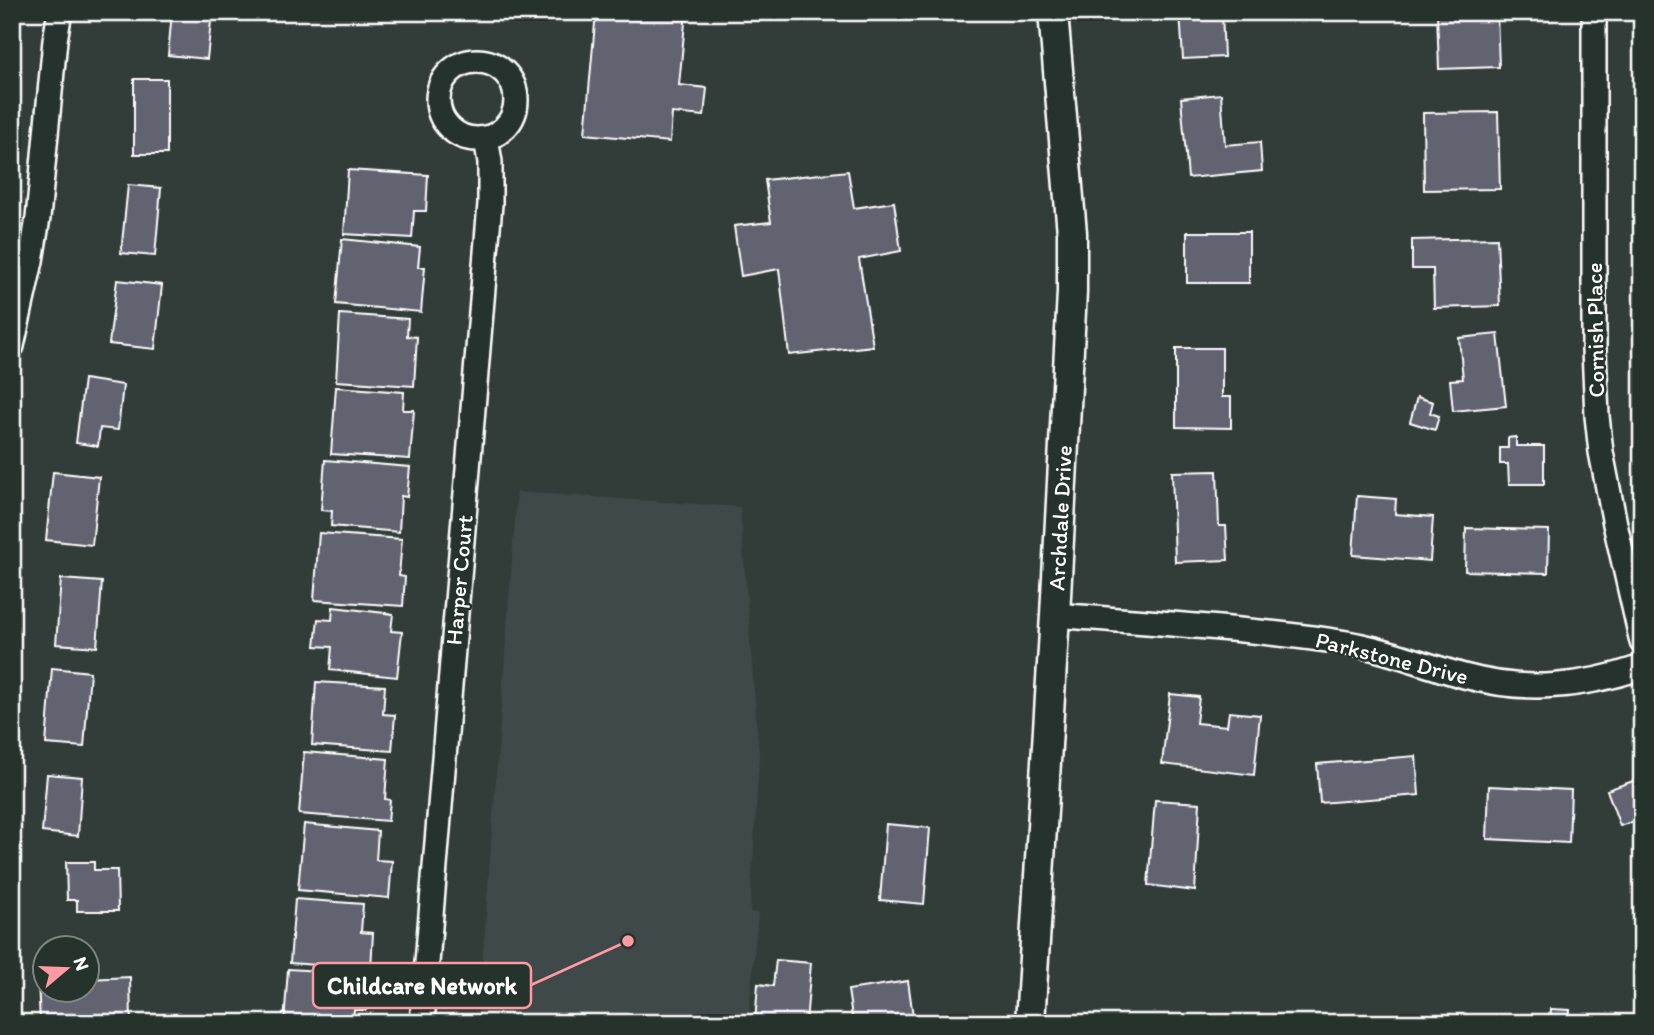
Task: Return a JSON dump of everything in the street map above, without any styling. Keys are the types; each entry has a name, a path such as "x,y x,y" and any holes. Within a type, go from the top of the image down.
{"street":[{"path":"12,346 32,261 60,12"},
{"name":"Archdale Drive","path":"1030,1023 1055,615 1072,257 1053,12"},
{"name":"Cornish Place","path":"1594,12 1594,350 1597,416 1601,452 1642,642"},
{"name":"Harper Court","path":"422,1023 490,204 490,162 486,138"},
{"name":"Parkstone Drive","path":"1055,615 1283,634 1346,643 1467,677 1515,684 1564,686 1605,679 1642,667"}],"shaded area":[{"path":"517,492 740,507 759,756 750,912 758,913 748,1023 478,1023"}],"building":[{"path":"172,12 212,12 207,59 168,55"},
{"path":"596,12 686,12 679,85 707,88 704,116 672,113 670,142 585,134"},
{"path":"1180,12 1222,12 1224,57 1183,59"},
{"path":"1497,12 1499,67 1439,69 1437,13"},
{"path":"134,79 167,79 167,154 134,154"},
{"path":"1221,94 1225,145 1260,142 1262,171 1188,178 1181,98"},
{"path":"1498,112 1500,189 1424,190 1423,113"},
{"path":"348,170 428,175 426,211 414,211 412,238 344,234"},
{"path":"848,171 854,208 894,202 901,251 859,259 873,346 789,355 779,269 741,276 734,226 771,222 765,180"},
{"path":"128,185 161,188 155,256 121,253"},
{"path":"1187,232 1249,232 1249,283 1187,283"},
{"path":"1497,238 1500,306 1434,308 1433,269 1412,269 1412,240"},
{"path":"342,239 420,247 418,267 425,267 421,312 336,304"},
{"path":"117,280 162,285 155,349 109,344"},
{"path":"340,314 408,319 407,336 417,337 414,386 336,381"},
{"path":"1498,334 1506,406 1453,411 1450,380 1463,379 1459,338"},
{"path":"1176,348 1222,348 1222,397 1231,397 1231,428 1176,427"},
{"path":"84,379 123,385 118,430 100,428 98,446 76,443"},
{"path":"336,387 404,392 403,410 414,410 410,459 331,454"},
{"path":"1417,397 1433,402 1430,413 1439,416 1435,430 1410,422"},
{"path":"1516,437 1516,446 1544,446 1544,484 1509,484 1508,464 1500,464 1500,448 1508,448 1508,438"},
{"path":"325,460 410,467 407,497 401,496 399,532 331,526 332,511 321,510"},
{"path":"1217,471 1219,526 1226,526 1228,560 1175,562 1172,472"},
{"path":"53,472 99,477 92,545 46,540"},
{"path":"1357,496 1396,499 1395,514 1433,517 1430,561 1353,555"},
{"path":"1466,528 1549,530 1548,573 1465,571"},
{"path":"319,533 402,539 399,576 405,577 403,606 314,600"},
{"path":"61,579 102,582 97,647 56,644"},
{"path":"333,607 393,614 391,631 402,632 397,677 330,670 332,647 315,646 318,619 332,620"},
{"path":"52,668 90,672 84,747 46,744"},
{"path":"316,682 385,686 383,714 395,715 392,751 312,745"},
{"path":"1170,694 1199,697 1196,723 1227,726 1229,712 1260,715 1254,775 1162,764"},
{"path":"304,752 388,759 385,799 390,800 388,821 299,814"},
{"path":"1416,756 1419,795 1320,803 1317,764"},
{"path":"47,774 82,777 78,836 42,832"},
{"path":"1642,778 1642,833 1637,820 1620,826 1607,790"},
{"path":"1489,786 1571,790 1569,843 1487,839"},
{"path":"1155,800 1200,803 1195,891 1148,885"},
{"path":"304,824 378,831 376,860 392,861 389,898 298,890"},
{"path":"886,824 930,828 924,904 880,900"},
{"path":"66,862 94,862 94,870 117,870 118,911 77,911 77,900 67,900"},
{"path":"295,899 363,904 361,932 373,933 371,969 290,963"},
{"path":"776,960 811,963 806,1023 755,1023 758,984 773,986"},
{"path":"288,969 368,974 366,1010 354,1010 353,1023 284,1023"},
{"path":"130,977 131,1023 40,1023 39,1004 102,1004 102,978"},
{"path":"908,981 914,1023 853,1023 848,990"},
{"path":"1551,1009 1570,1010 1569,1023 1550,1023"},
{"path":"1439,1016 1486,1021 1486,1023 1439,1023"}],"place":[{"name":"Childcare Network","path":"628,941"}]}
